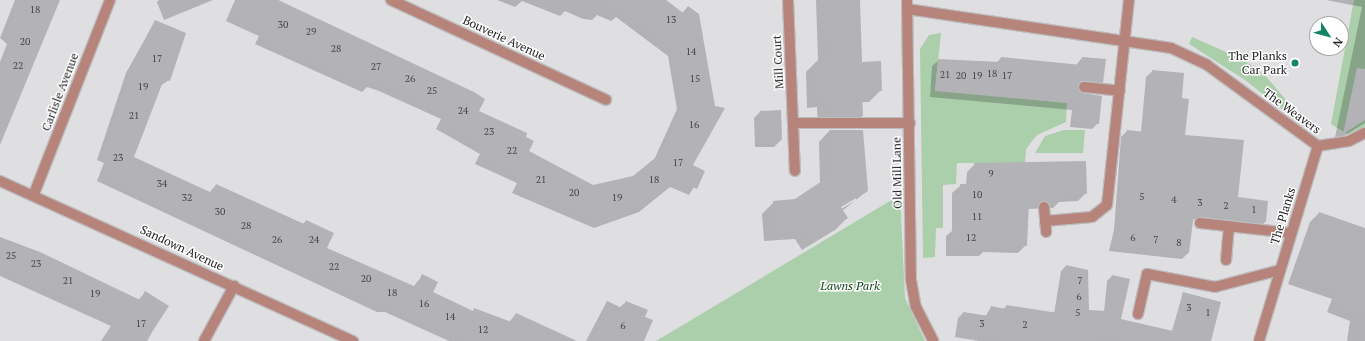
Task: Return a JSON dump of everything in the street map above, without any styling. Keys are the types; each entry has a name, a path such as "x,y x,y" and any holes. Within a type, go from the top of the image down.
{"street":[{"name":"Carlisle Avenue","path":"34,194 110,0"},
{"name":"Bouverie Avenue","path":"391,0 606,100"},
{"name":"Mill Court","path":"788,0 795,171"},
{"path":"1045,221 1092,217 1108,205 1120,91 1123,39 1129,0"},
{"name":"The Weavers","path":"907,5 1171,48 1201,62 1318,146"},
{"name":"Old Mill Lane","path":"907,5 910,123 911,280 916,307 933,341"},
{"path":"1084,87 1120,91"},
{"path":"794,123 910,123"},
{"path":"1318,146 1349,141 1365,133"},
{"name":"The Planks","path":"1259,341 1318,146"},
{"name":"Sandown Avenue","path":"0,181 34,194 353,341"},
{"path":"1044,207 1046,232"},
{"path":"1200,222 1291,233"},
{"path":"1226,260 1230,226"},
{"path":"1138,314 1148,274 1223,287 1280,270"},
{"path":"204,341 234,286"}],"green space":[{"path":"1354,0 1365,0 1365,127 1350,136 1331,124 1344,56 1349,56 1349,27"},
{"path":"941,33 935,90 1067,103 1066,122 1037,135 1026,149 1025,163 957,163 956,184 943,185 943,228 936,228 935,257 923,258 920,49 929,35"},
{"path":"1192,37 1242,59 1264,74 1297,113 1296,120 1245,80 1189,44"},
{"path":"1064,130 1085,130 1083,153 1035,153 1045,136"},
{"name":"Lawns Park","path":"900,195 905,298 925,341 656,341"}],"building":[{"path":"19,0 60,0 0,145 0,70 13,37 5,34"},
{"path":"238,0 278,0 474,92 485,99 479,111 527,133 526,137 534,141 529,151 593,185 633,176 660,154 683,102 674,49 608,0 666,0 683,13 688,6 699,14 715,106 725,108 693,165 705,171 697,189 677,180 647,205 615,213 616,218 601,222 518,186 523,176 481,157 486,147 442,122 447,112 386,84 372,80 369,86 261,37 265,29 232,14"},
{"path":"828,0 860,0 862,62 881,61 882,91 862,91 863,116 830,116 829,96 819,96 818,59 830,59"},
{"path":"155,20 186,33 170,81 164,79 134,157 212,193 216,184 304,224 306,220 334,233 327,248 416,287 422,274 438,282 433,292 473,311 474,308 511,322 516,313 577,341 466,341 212,227 103,174 110,156 103,153 132,66"},
{"path":"1001,57 1081,65 1082,57 1106,59 1103,83 1082,81 1078,87 1083,93 1102,96 1099,124 1076,121 1078,104 935,91 938,59 1000,62"},
{"path":"1357,68 1365,69 1365,120 1343,134"},
{"path":"1152,70 1184,73 1182,98 1189,99 1185,135 1244,140 1238,197 1268,201 1266,222 1194,213 1189,253 1115,245 1117,226 1120,227 1127,130 1146,132"},
{"path":"781,110 782,140 761,141 760,111"},
{"path":"830,130 863,130 868,191 841,207 848,218 814,239 807,227 775,230 773,201 795,199 831,175"},
{"path":"1086,161 1087,194 1062,194 1062,201 1029,202 1027,246 988,244 988,249 954,249 954,227 959,227 960,184 974,184 974,163"},
{"path":"1319,212 1365,228 1365,314 1336,303 1340,290 1297,275"},
{"path":"0,237 40,252 140,300 145,291 169,306 146,341 102,341 117,319 0,267"},
{"path":"1066,265 1088,270 1089,310 1108,311 1112,275 1130,279 1121,319 1173,331 1183,292 1221,302 1211,341 1129,341 1099,334 1097,341 1014,341 960,332 963,312 989,316 991,306 1006,309 1006,305 1058,313"},
{"path":"626,301 648,310 645,317 653,320 644,341 588,341 602,312 617,319"}],"place":[{"name":"The Planks Car Park","path":"1295,63"}]}
